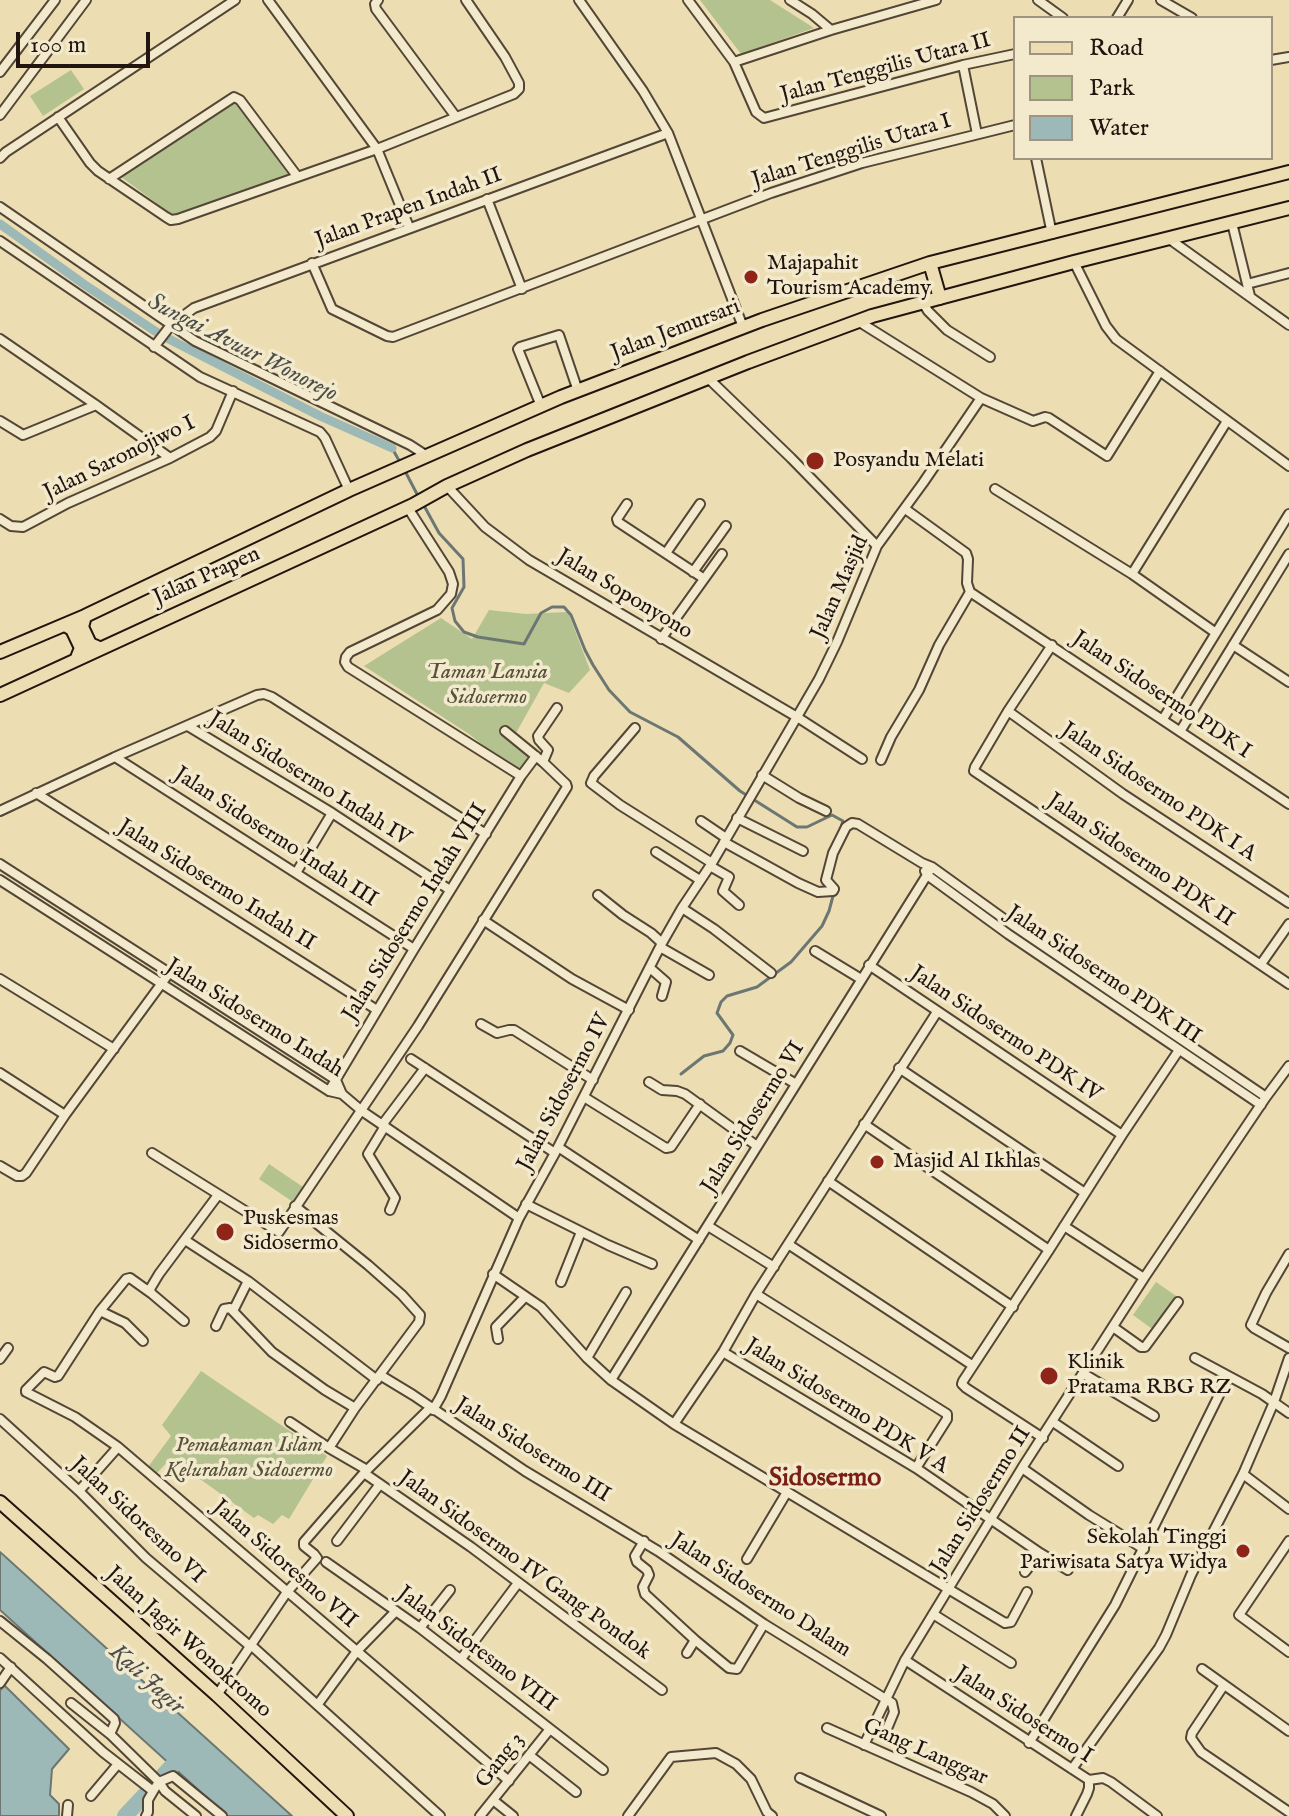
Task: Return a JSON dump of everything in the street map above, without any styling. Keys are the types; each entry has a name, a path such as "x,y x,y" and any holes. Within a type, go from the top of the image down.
{"main road":[{"name":"Jalan Jemursari","path":"411,464 541,406 743,327 930,263 1289,172"},
{"path":"447,486 527,450 858,321 1289,208"},
{"path":"930,263 940,298"},
{"name":"Jalan Prapen","path":"0,652 76,625 349,490 411,464"},
{"name":"Jalan Prapen","path":"0,695 87,650 410,506 447,486"},
{"path":"76,625 87,650"},
{"name":"Jalan Jagir Wonokromo","path":"0,1502 217,1695 347,1816"}],"street":[{"path":"0,72 55,0"},
{"path":"0,115 86,0"},
{"path":"0,158 235,0"},
{"path":"268,0 377,149 409,227"},
{"path":"378,0 376,9 456,117"},
{"path":"58,117 90,163 171,220 178,219 377,149 514,94 520,86 505,57 466,0"},
{"path":"579,0 643,91 668,133 743,327"},
{"name":"Jalan Tenggilis Utara II","path":"688,0 734,62 756,112 764,118 1013,54"},
{"path":"790,0 831,30"},
{"path":"734,62 907,3 936,0"},
{"path":"1038,0 1060,16"},
{"path":"1161,0 1189,16"},
{"path":"963,65 977,134"},
{"path":"109,179 234,97 240,100 297,176"},
{"name":"Jalan Tenggilis Utara I","path":"312,263 332,309 391,337 397,336 771,193 862,163 1013,125"},
{"name":"Jalan Prapen Indah II","path":"155,345 183,314 194,308 668,133"},
{"path":"1036,160 1052,234"},
{"path":"487,199 522,289"},
{"path":"0,207 170,327 427,456"},
{"path":"1232,223 1251,297"},
{"path":"1168,238 1288,323"},
{"path":"0,241 200,377 320,432 349,490"},
{"path":"1074,262 1111,334 1289,466"},
{"path":"1247,284 1289,273"},
{"path":"923,303 947,330 990,357"},
{"path":"858,321 981,398 1033,421 1045,417 1107,456 1160,371"},
{"path":"541,406 518,349 520,347 559,335 578,391"},
{"path":"0,339 170,458"},
{"path":"708,378 877,546"},
{"name":"Jalan Saronojiwo I","path":"0,519 11,526 23,527 214,434 233,391"},
{"name":"Jalan Masjid","path":"747,801 831,654 877,546 981,398"},
{"path":"0,421 23,435 96,405"},
{"path":"1132,574 1227,421"},
{"name":"Jalan Soponyono","path":"447,486 485,527 510,547 797,717 862,759"},
{"path":"995,489 1132,574 1216,633"},
{"path":"627,504 617,521 703,578"},
{"path":"666,553 700,504"},
{"path":"410,506 440,556 453,589 437,610 350,652 345,659 348,667 521,776"},
{"path":"881,760 919,690 939,645 970,592 966,553 908,511"},
{"path":"1172,725 1216,633 1289,514"},
{"path":"693,572 726,526"},
{"path":"661,639 722,554"},
{"path":"1172,725 1233,645 1289,554"},
{"name":"Jalan Sidosermo PDK I","path":"970,592 1289,804"},
{"name":"Jalan Sidosermo PDK I","path":"975,767 1052,645"},
{"path":"1233,645 1289,682"},
{"path":"0,811 115,757 264,694 486,834"},
{"path":"540,759 548,750 538,736 557,708"},
{"name":"Jalan Sidosermo PDK I A","path":"1008,711 1123,794 1289,903"},
{"name":"Jalan Sidosermo Indah IV","path":"188,726 332,813 450,890"},
{"path":"635,728 591,783 729,877 723,891 739,905"},
{"path":"152,1153 279,1232 418,1026 567,787 540,759 505,731"},
{"name":"Jalan Sidosermo Indah III","path":"115,757 414,949"},
{"name":"Jalan Sidosermo Indah VIII","path":"329,1091 521,776 540,759"},
{"name":"Jalan Sidosermo PDK II","path":"975,767 977,774 1289,984"},
{"path":"762,775 826,811"},
{"name":"Jalan Sidosermo Indah II","path":"36,793 377,1010"},
{"name":"Jalan Sidosermo IV","path":"287,1592 317,1558 304,1546 304,1542 365,1471 431,1409 445,1388 526,1204 557,1150 661,945 747,801"},
{"path":"296,873 332,813"},
{"path":"737,818 803,851"},
{"path":"701,821 725,840 815,891 829,892 834,889 826,880 832,856 846,827 852,823 922,863 930,871"},
{"path":"656,852 700,880"},
{"name":"Jalan Sidosermo Indah","path":"0,864 336,1080 342,1094"},
{"name":"Jalan Sidosermo PDK III","path":"930,871 1190,1045 1263,1101"},
{"name":"Jalan Sidosermo PDK III","path":"930,871 1034,952 1181,1052 1263,1101"},
{"name":"Jalan Sidosermo VI","path":"611,1380 930,871"},
{"name":"Jalan Sidosermo Indah","path":"0,880 329,1091 342,1094"},
{"path":"598,895 651,933 661,945 709,975"},
{"path":"43,907 49,896"},
{"path":"682,908 771,973"},
{"path":"483,920 572,979 629,1010"},
{"path":"1261,964 1289,924"},
{"path":"1008,934 1014,926"},
{"path":"815,951 861,979"},
{"name":"Jalan Sidosermo PDK IV","path":"869,965 1122,1135"},
{"path":"650,968 665,981 662,996"},
{"path":"0,1166 14,1175 26,1173 170,972"},
{"path":"0,979 114,1049"},
{"path":"674,1424 723,1352 756,1294 937,1012"},
{"path":"1142,1026 1149,1017"},
{"path":"481,1024 497,1033 514,1030 593,1080"},
{"path":"1043,1438 966,1388 963,1381 1122,1135 1181,1052 1190,1045"},
{"path":"740,1051 796,1084"},
{"path":"411,1059 699,1240"},
{"name":"Jalan Sidosermo II","path":"864,1745 905,1660 1022,1468 1144,1278 1289,1066"},
{"path":"390,1210 395,1198 368,1154 384,1125 425,1068"},
{"path":"899,1068 1085,1193"},
{"path":"0,1073 65,1115"},
{"path":"649,1082 662,1090 685,1094 757,1146"},
{"path":"342,1094 362,1111 519,1218"},
{"path":"584,1097 666,1148 671,1147 700,1104"},
{"path":"864,1124 1049,1250"},
{"path":"828,1181 1013,1307"},
{"path":"151,1293 151,1287 218,1195"},
{"path":"526,1204 652,1264"},
{"path":"295,1206 368,1265 419,1313 419,1322 329,1448"},
{"path":"708,1226 774,1267"},
{"path":"1064,1226 1144,1278"},
{"path":"561,1282 581,1232"},
{"name":"Jalan Sidosermo III","path":"185,1240 248,1281 379,1377 413,1395 525,1471 615,1524"},
{"path":"788,1244 972,1365"},
{"path":"1289,1254 1251,1325 1289,1348"},
{"path":"493,1274 548,1314 611,1380 674,1424 1006,1624 1011,1622 1027,1592"},
{"path":"143,1341 125,1323 100,1311 128,1278 184,1321"},
{"path":"233,1311 248,1281"},
{"path":"587,1358 626,1292"},
{"path":"756,1294 948,1415 916,1468"},
{"path":"498,1339 496,1327 525,1297"},
{"path":"1113,1327 1145,1347 1178,1302"},
{"path":"216,1326 224,1309 228,1308 272,1352 355,1408"},
{"name":"Jalan Sidoresmo VII","path":"100,1311 58,1376 44,1372 25,1391 75,1417 118,1447 509,1781"},
{"path":"0,1359 8,1348"},
{"name":"Jalan Sidosermo PDK V A","path":"723,1352 916,1468 1068,1570"},
{"path":"1195,1358 1289,1413"},
{"path":"1072,1769 1166,1635 1191,1575 1243,1474 1268,1398 1289,1358"},
{"path":"1084,1374 1154,1416"},
{"path":"1029,1743 1115,1605 1228,1377"},
{"name":"Jalan Sidoresmo VI","path":"0,1419 146,1558 252,1646 440,1816"},
{"name":"Jalan Sidosermo IV Gang Pondok","path":"290,1422 471,1547 662,1690"},
{"path":"1053,1422 1118,1466"},
{"path":"79,1491 118,1447"},
{"path":"1022,1468 1144,1549"},
{"path":"1243,1474 1289,1509"},
{"path":"337,1541 380,1484"},
{"path":"747,1559 787,1492"},
{"name":"Jalan Sidosermo Dalam","path":"615,1524 764,1624 885,1697"},
{"path":"644,1541 635,1556 649,1575 643,1587 645,1594 729,1668 734,1670 738,1667 764,1624"},
{"path":"1289,1541 1239,1615 1289,1652"},
{"path":"1025,1572 1040,1553"},
{"name":"Jalan Sidoresmo VIII","path":"326,1562 420,1628 603,1770"},
{"path":"461,1659 518,1583"},
{"path":"420,1628 450,1590"},
{"path":"217,1695 287,1592"},
{"path":"318,1704 357,1651 396,1611"},
{"path":"933,1614 1011,1663"},
{"path":"0,1621 114,1719 110,1734"},
{"path":"687,1653 695,1640"},
{"path":"0,1658 118,1764 165,1791 196,1816"},
{"name":"Jalan Sidosermo I","path":"905,1660 1089,1780 1089,1788 1076,1816"},
{"path":"0,1683 11,1667"},
{"path":"1202,1669 1289,1731"},
{"path":"1224,1685 1191,1738 1201,1752 1289,1812"},
{"path":"884,1736 895,1709 894,1704 885,1697"},
{"path":"71,1703 110,1734 154,1785"},
{"name":"Gang Langgar","path":"827,1728 987,1800 1005,1816"},
{"name":"Gang 3","path":"480,1816 550,1729"},
{"path":"628,1816 671,1757 716,1753 736,1764 751,1779 772,1816"},
{"path":"529,1755 576,1792"},
{"path":"91,1796 118,1764"},
{"path":"149,1815 148,1803 154,1785 173,1776 222,1816"},
{"path":"800,1778 881,1816"},
{"path":"1089,1780 1103,1778 1111,1782 1157,1816"},
{"path":"493,1800 513,1816"},
{"path":"67,1816 68,1805"}],"green space":[{"path":"700,0 770,0 814,28 741,54"},
{"path":"71,70 84,89 43,116 30,96"},
{"path":"235,101 288,174 175,217 120,176"},
{"name":"Taman Lansia Sidosermo","path":"489,610 526,614 568,612 590,670 569,693 544,683 516,733 534,759 521,776 469,734 364,666 441,618 472,639"},
{"path":"269,1164 303,1187 293,1202 259,1179"},
{"path":"1156,1282 1179,1298 1155,1331 1133,1315"},
{"name":"Pemakaman Islam Kelurahan Sidosermo","path":"201,1371 327,1456 289,1519 282,1515 273,1524 258,1515 254,1518 171,1458 156,1474 148,1467 171,1436 162,1425"}],"water":[{"name":"Kali Jagir","path":"0,1552 292,1816 227,1816 0,1610"},
{"path":"4,1685 69,1749 52,1769 50,1795 59,1804 59,1816 0,1816 0,1691"}],"waterway":[{"name":"Sungai Avuur Wonorejo","path":"0,224 161,335 320,416 392,448"},
{"path":"392,448 401,464"},
{"path":"405,471 418,496"},
{"path":"422,502 439,533 463,559 464,587 452,608 455,621 464,632 524,644 541,613 552,607 564,607 571,615 593,665 609,690 630,712 678,737 740,791 797,827 807,827 832,815 843,821 840,831"},
{"path":"681,1074 704,1056 723,1051 730,1043 733,1035 717,1013 721,1002 727,996 757,987 791,962 822,926 833,896 824,883"},
{"path":"125,1816 172,1766"}],"place":[{"name":"Majapahit Tourism Academy","path":"751,277"},
{"name":"Posyandu Melati","path":"815,461"},
{"name":"Masjid Al Ikhlas","path":"877,1162"},
{"name":"Puskesmas Sidosermo","path":"225,1232"},
{"name":"Klinik Pratama RBG RZ","path":"1049,1376"},
{"name":"Sekolah Tinggi Pariwisata Satya Widya","path":"1243,1551"}],"district":[{"name":"Sidosermo","path":"825,1480"}]}
